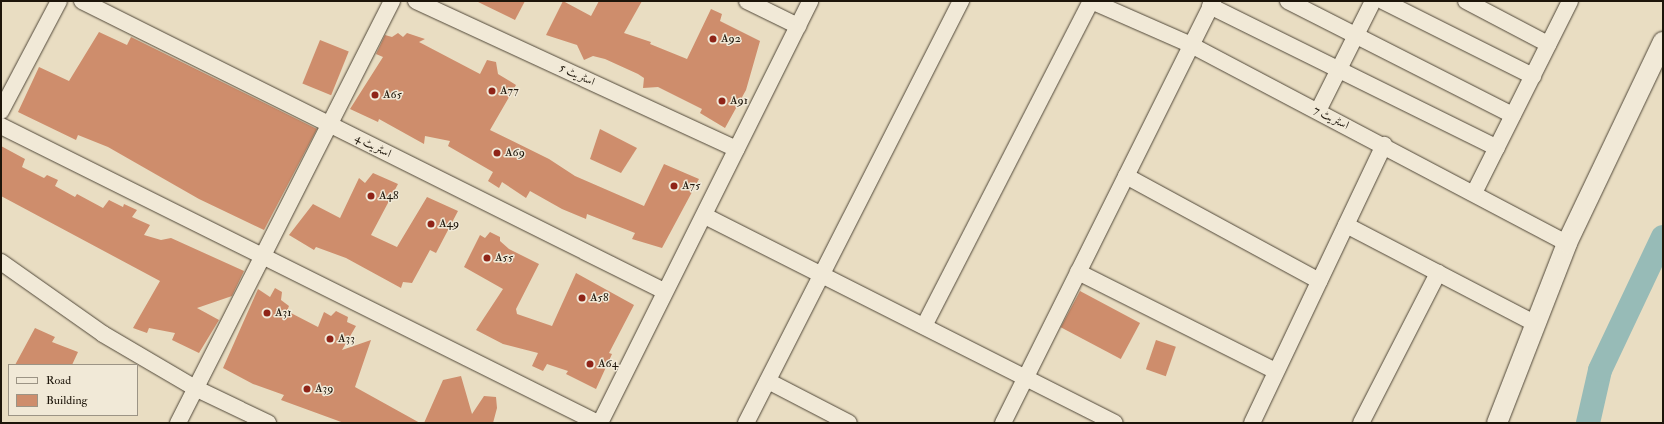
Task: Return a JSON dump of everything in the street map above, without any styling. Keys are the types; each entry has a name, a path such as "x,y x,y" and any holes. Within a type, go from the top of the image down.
{"street":[{"path":"1,111 59,1"},
{"name":"اسٹریٹ 4","path":"82,1 664,291"},
{"path":"178,423 392,1"},
{"name":"اسٹریٹ 5","path":"416,1 737,149"},
{"path":"747,1 798,26"},
{"path":"1,126 599,423 664,291 705,216 810,1"},
{"path":"746,423 820,274 961,1"},
{"path":"924,326 1091,1"},
{"name":"اسٹریٹ 7","path":"1091,1 1191,45 1384,145 1567,243"},
{"path":"1288,1 1513,115"},
{"path":"1318,111 1373,1"},
{"path":"1383,1 1533,76"},
{"path":"1466,1 1548,44"},
{"path":"1474,193 1570,1"},
{"path":"1003,423 1212,4 1497,148"},
{"path":"1497,423 1567,243 1663,42"},
{"path":"1252,423 1384,145"},
{"path":"1126,176 1319,281"},
{"path":"705,216 1116,423"},
{"path":"1346,225 1536,324"},
{"path":"1,262 103,334 195,388 268,423"},
{"path":"1078,272 1276,371"},
{"path":"1361,423 1438,273"},
{"path":"768,381 849,423"}],"building":[{"path":"476,1 525,1 515,20"},
{"path":"563,1 591,16 599,1 642,1 624,33 651,42 650,44 687,59 711,9 722,14 720,21 760,41 746,90 725,128 700,113 702,109 658,87 643,88 644,78 638,74 605,59 593,56 584,60 577,45 546,35"},
{"path":"99,32 127,45 131,37 317,129 264,230 199,199 108,147 78,135 76,140 18,112 39,67 69,81"},
{"path":"398,33 403,37 407,33 425,39 419,42 480,74 487,60 496,62 498,74 516,85 490,130 549,159 575,176 644,206 664,164 699,179 662,248 632,239 635,233 587,214 586,219 562,209 530,191 526,198 502,182 499,188 488,181 493,172 448,146 450,141 425,136 424,144 379,119 378,122 350,109 383,57 376,54 385,35 392,37"},
{"path":"320,40 349,52 331,95 302,84"},
{"path":"600,129 637,148 621,173 590,159"},
{"path":"1,146 25,159 22,167 44,178 47,175 58,180 55,186 75,197 77,194 103,208 109,200 123,207 124,204 137,210 132,217 150,225 144,235 161,240 171,238 244,271 232,296 197,308 219,320 199,353 172,340 175,333 149,328 147,333 133,328 160,281 1,196"},
{"path":"373,173 398,184 371,235 397,247 427,197 458,211 436,253 430,250 412,283 403,282 401,288 346,258 316,247 314,250 289,235 313,204 340,218 359,178 365,183"},
{"path":"490,232 500,237 500,241 509,249 539,264 516,309 517,314 552,326 576,273 634,305 609,353 612,354 596,389 566,374 568,371 547,364 543,371 532,366 538,353 503,344 476,330 503,289 464,267 480,235 485,238"},
{"path":"275,288 282,292 281,300 289,306 287,311 318,327 324,312 331,316 336,311 348,317 347,322 356,326 342,350 371,340 355,387 420,423 344,423 281,400 284,395 253,384 223,368 258,289 270,297"},
{"path":"1080,291 1140,323 1121,359 1061,327"},
{"path":"35,328 55,337 52,342 78,352 72,364 16,364"},
{"path":"1156,340 1176,347 1166,376 1146,369"},
{"path":"461,376 472,414 484,396 496,397 497,408 493,423 424,423 443,380"}],"waterway":[{"path":"1588,423 1600,370 1663,237"}],"place":[{"name":"A92","path":"713,39"},
{"name":"A77","path":"492,91"},
{"name":"A65","path":"375,95"},
{"name":"A91","path":"722,101"},
{"name":"A69","path":"497,153"},
{"name":"A75","path":"674,186"},
{"name":"A48","path":"371,196"},
{"name":"A49","path":"431,224"},
{"name":"A55","path":"487,258"},
{"name":"A58","path":"582,298"},
{"name":"A31","path":"267,313"},
{"name":"A33","path":"330,339"},
{"name":"A64","path":"590,364"},
{"name":"A39","path":"307,389"}]}
